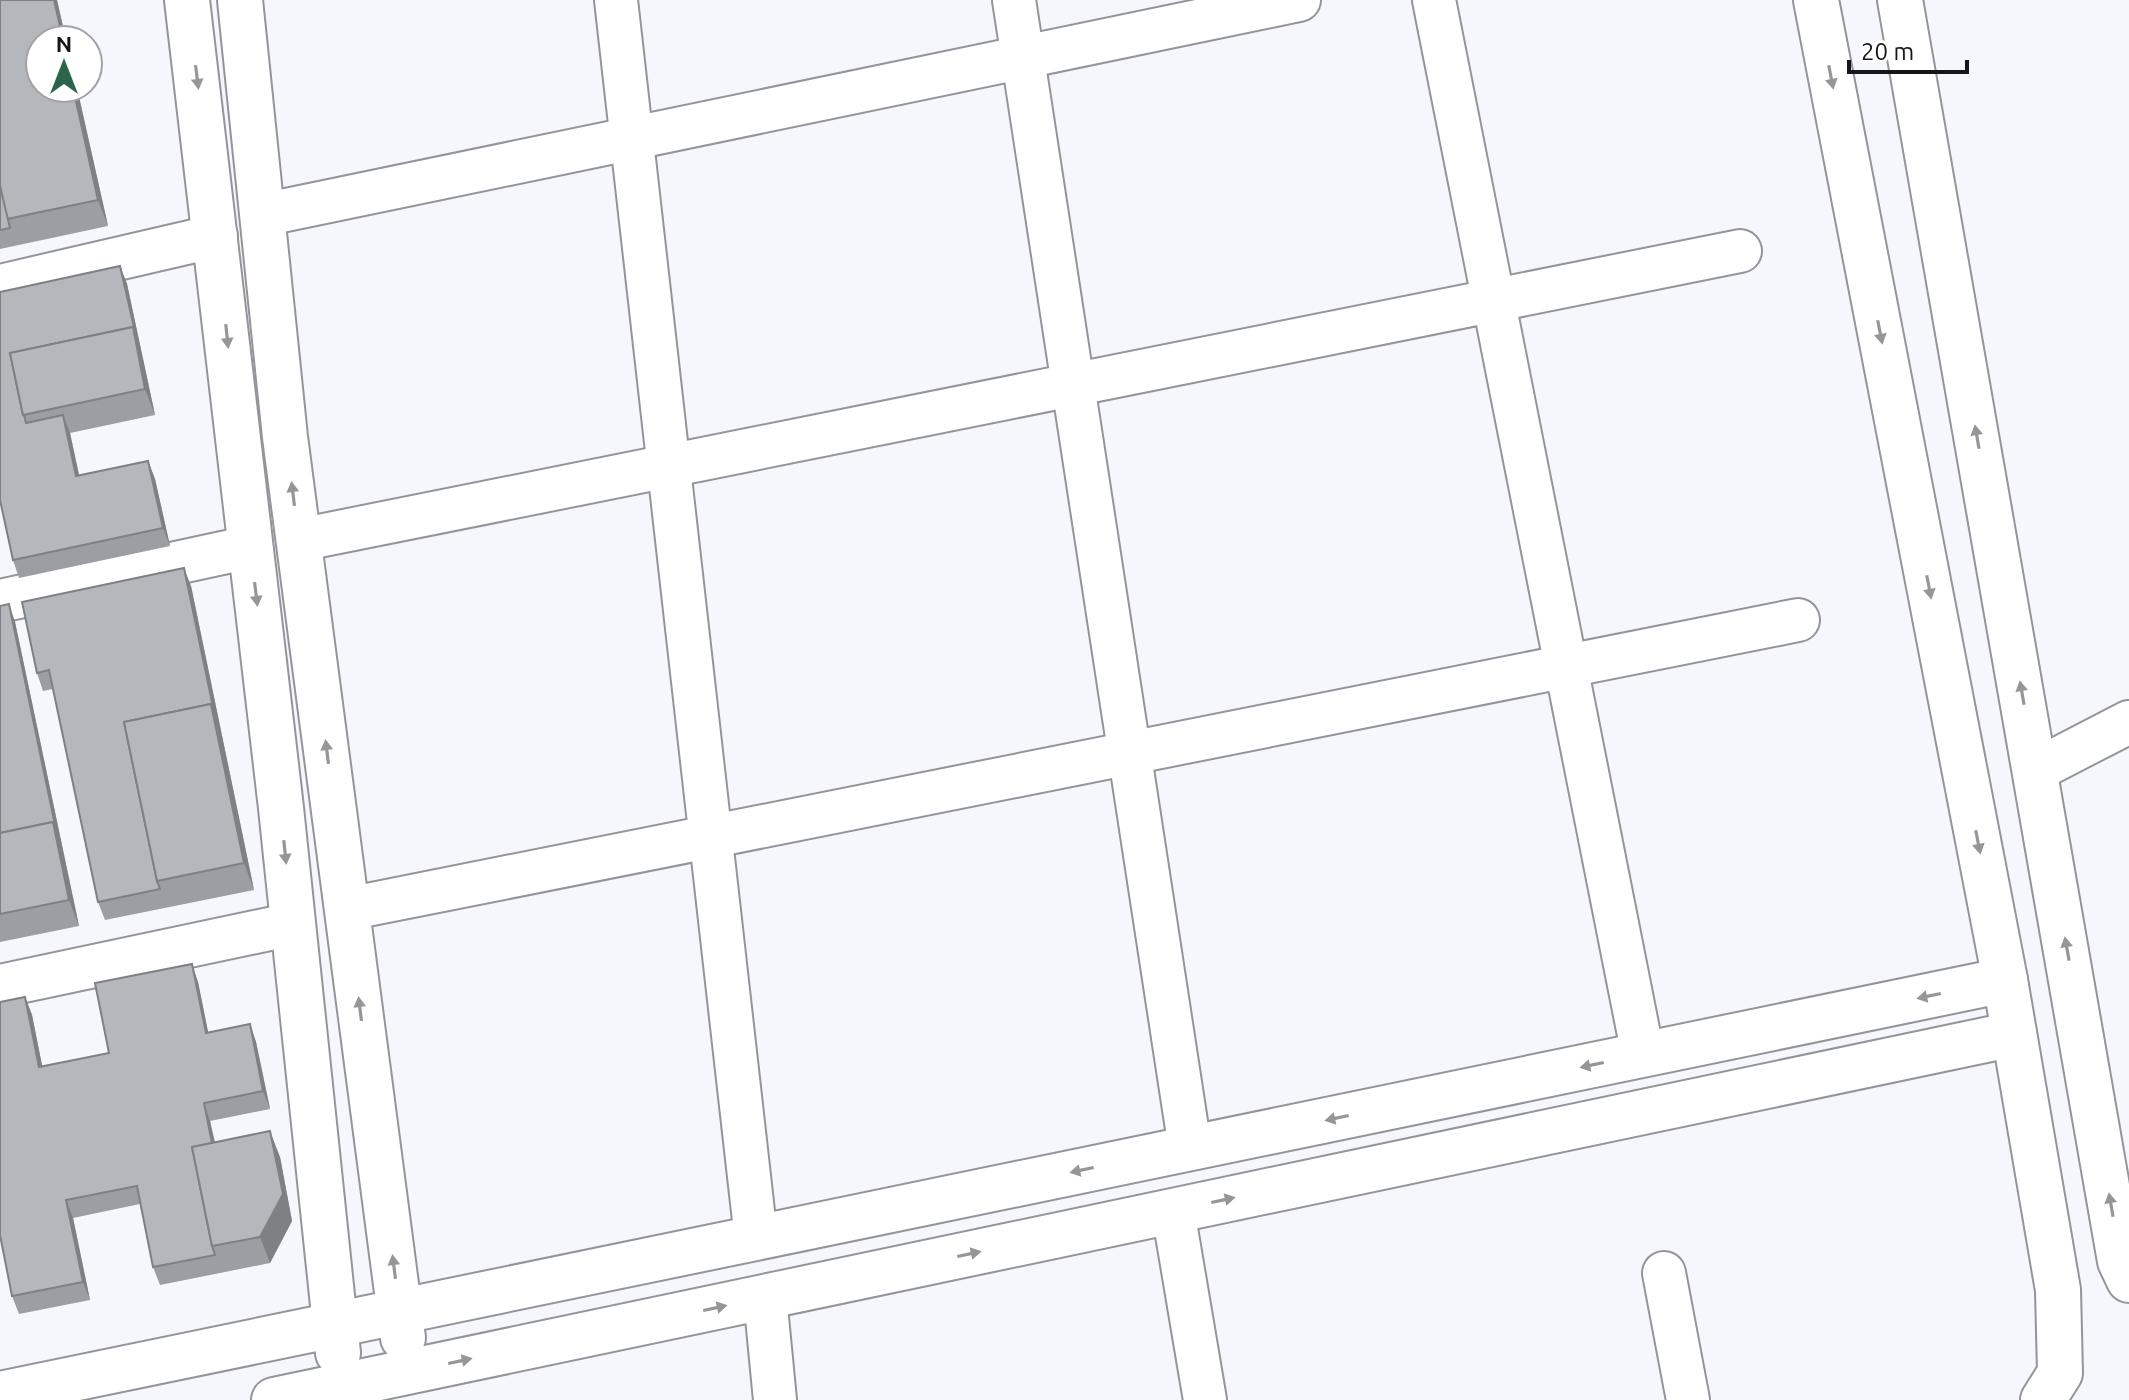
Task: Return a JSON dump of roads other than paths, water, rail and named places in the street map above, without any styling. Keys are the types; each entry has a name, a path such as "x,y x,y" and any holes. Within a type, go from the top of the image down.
{"street":[{"path":"187,0 216,236 343,1393"},
{"path":"240,0 299,540 410,1386"},
{"path":"616,0 756,1238"},
{"path":"1014,0 1190,1148"},
{"path":"262,215 1299,0"},
{"path":"1434,0 1643,1055"},
{"path":"1816,0 2005,980 2058,1290 2060,1373 2043,1400"},
{"path":"1900,0 2120,1261 2129,1280"},
{"path":"0,286 216,236"},
{"path":"299,540 1740,251"},
{"path":"0,601 250,547"},
{"path":"347,909 1798,620"},
{"path":"2036,770 2129,722"},
{"path":"0,986 293,924"},
{"path":"0,1394 2005,980"},
{"path":"274,1400 410,1386 765,1297 2014,1034"},
{"path":"1173,1211 1205,1400"},
{"path":"1664,1273 1688,1400"},
{"path":"765,1297 775,1400"}]}
